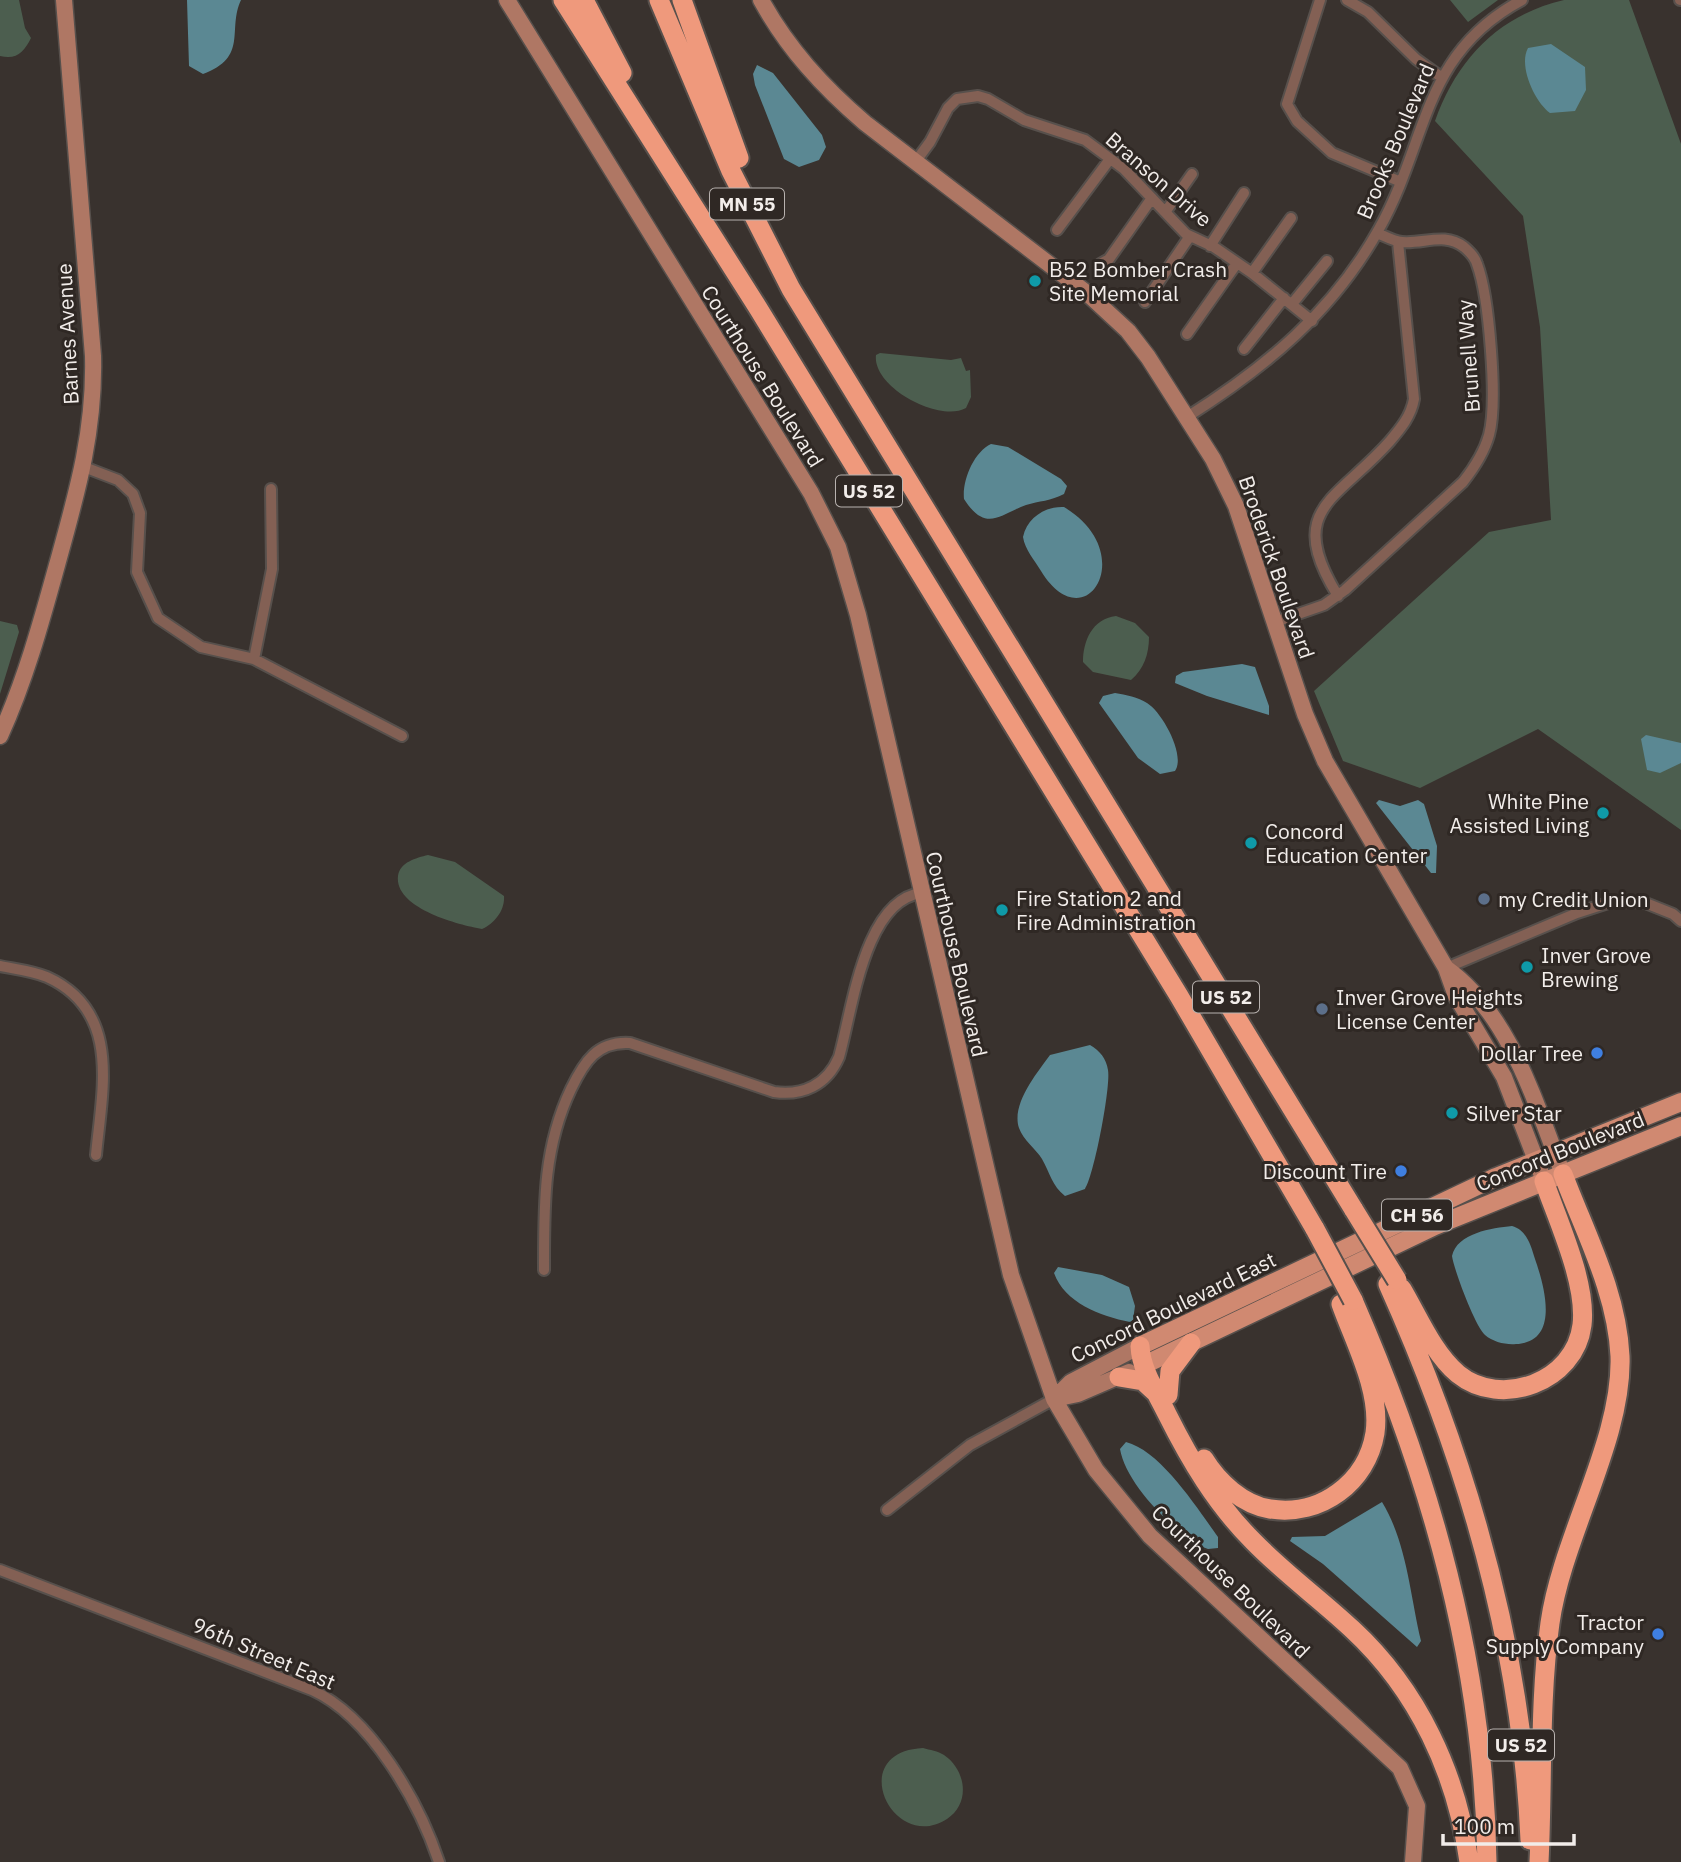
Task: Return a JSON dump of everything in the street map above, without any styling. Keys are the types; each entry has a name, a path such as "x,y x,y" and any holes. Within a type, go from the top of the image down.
{"highway":[{"name":"MN 55","path":"563,0 718,245"},
{"name":"US 52","path":"584,0 718,245 1179,996 1315,1228 1417,1459 1449,1571 1476,1708 1487,1862"},
{"name":"MN 55","path":"659,0 731,172 771,253 829,349"},
{"name":"US 52","path":"682,0 744,169 829,349 1354,1210 1393,1282 1452,1444 1484,1554 1516,1708 1531,1862"},
{"path":"1539,1862 1550,1623 1562,1566 1609,1425 1620,1373 1619,1339 1607,1287 1563,1174"},
{"path":"1393,1282 1442,1357 1469,1381 1506,1390 1528,1386 1552,1375 1566,1362 1577,1343 1583,1315 1576,1278 1544,1181"},
{"path":"1119,1377 1143,1381 1164,1396 1209,1467 1221,1481 1250,1503 1270,1509 1293,1509 1332,1497 1357,1477 1369,1456 1376,1418 1347,1302"},
{"path":"1164,1396 1172,1365 1191,1343"},
{"path":"1145,1357 1203,1481 1226,1511 1253,1542 1354,1631 1402,1687 1419,1713 1446,1769 1463,1827 1469,1862"}],"main road":[{"name":"Concord Boulevard","path":"1298,1272 1536,1160 1681,1102"},
{"name":"Concord Boulevard","path":"1191,1343 1435,1226 1681,1126"},
{"name":"Concord Boulevard East","path":"1145,1357 1298,1272"},
{"name":"Concord Boulevard East","path":"1145,1357 1191,1343"}],"street":[{"name":"Barnes Avenue","path":"0,736 34,650 84,467 92,410 93,356 64,0"},
{"name":"Courthouse Boulevard","path":"507,0 824,516 838,547 858,615 1011,1275 1054,1399 1096,1470 1150,1536 1400,1768 1408,1780 1418,1807 1413,1862"},
{"name":"Broderick Boulevard","path":"761,0 794,52 818,80 857,116 1088,294 1117,320 1148,357 1221,473 1236,506 1305,714 1325,761 1446,968 1456,996 1504,1077 1544,1181"},
{"path":"1320,0 1287,104 1297,121 1332,153 1401,182"},
{"path":"1347,0 1368,12 1416,59 1441,77"},
{"name":"Brooks Boulevard","path":"1187,417 1262,367 1312,321 1345,282 1377,233 1401,182 1441,77 1459,50 1478,30 1522,0"},
{"name":"Branson Drive","path":"916,161 930,142 948,107 957,99 978,96 1024,120 1085,140 1137,180 1175,224 1190,236 1252,273 1312,321"},
{"path":"1057,230 1110,159"},
{"path":"1166,211 1192,174"},
{"path":"1210,246 1244,193"},
{"path":"1100,264 1109,259 1152,198"},
{"path":"1252,273 1291,218"},
{"name":"Brunell Way","path":"1275,622 1324,605 1338,596 1463,482 1483,451 1492,420 1487,331 1476,260 1469,251 1453,240 1398,242 1377,233"},
{"path":"1145,302 1190,236"},
{"path":"1338,596 1315,544 1316,519 1325,504 1395,435 1410,413 1414,399 1398,242"},
{"path":"1244,348 1327,261"},
{"path":"1187,334 1237,263"},
{"path":"84,467 118,481 133,494 140,513 136,572 158,618 201,647 254,659 402,736"},
{"path":"254,659 272,569 271,489"},
{"path":"544,1270 544,1189 548,1152 559,1114 587,1060 609,1045 630,1043 774,1092 792,1093 810,1089 830,1073 839,1057 877,926 897,904 922,893"},
{"path":"1446,968 1577,913 1611,902 1643,902 1673,914 1681,921"},
{"path":"0,966 43,975 62,986 83,1005 94,1023 101,1042 104,1064 96,1155"},
{"name":"Broderick Boulevard","path":"1446,968 1473,991 1509,1044 1563,1174"},
{"name":"Concord Boulevard East","path":"1054,1399 1071,1382 1145,1357"},
{"name":"Concord Boulevard East","path":"1054,1399 1078,1394 1119,1377 1145,1357"},
{"path":"887,1510 970,1445 1054,1399"},
{"name":"96th Street East","path":"0,1570 312,1690 332,1701 362,1729 398,1777 427,1830 439,1862"}],"green space":[{"path":"0,0 19,0 25,28 31,38 23,51 11,57 0,56"},
{"path":"1450,0 1498,0 1468,22"},
{"path":"1564,0 1629,0 1681,144 1681,830 1538,729 1420,788 1343,761 1314,691 1489,532 1551,520 1540,327 1523,216 1435,121 1455,78 1483,43 1520,17"},
{"path":"880,353 951,360 961,358 966,371 970,370 971,397 966,408 940,411 909,399 885,379 878,367 876,355"},
{"path":"1116,616 1135,623 1149,637 1145,661 1131,680 1093,672 1083,662 1090,632 1101,622"},
{"path":"0,621 17,625 19,632 0,694"},
{"path":"428,855 455,862 504,896 503,906 495,920 482,929 471,927 430,913 406,897 399,887 399,871 409,861"},
{"path":"923,1748 942,1754 951,1761 963,1787 960,1804 955,1812 947,1819 927,1826 909,1823 895,1813 885,1798 882,1781 886,1766 899,1754"}],"water":[{"path":"187,0 241,0 232,51 217,67 203,74 189,66"},
{"path":"1551,44 1585,67 1586,90 1575,111 1550,113 1539,101 1530,83 1525,64 1528,48"},
{"path":"757,65 773,73 822,135 826,147 819,160 799,167 784,159 755,85 753,74"},
{"path":"991,444 1008,447 1061,479 1067,486 1064,494 1026,505 993,519 979,516 964,499 965,484 974,460"},
{"path":"1064,507 1087,526 1099,547 1102,566 1098,583 1088,595 1074,598 1058,591 1041,571 1023,537 1028,524 1038,515 1050,509"},
{"path":"1242,664 1255,667 1269,706 1269,715 1175,683 1176,676 1183,672"},
{"path":"1115,693 1143,701 1159,715 1175,745 1178,764 1175,771 1160,774 1138,758 1099,703 1103,696"},
{"path":"1646,735 1681,743 1681,763 1660,773 1647,770 1641,739"},
{"path":"1379,800 1400,806 1418,800 1424,804 1437,846 1436,873 1431,873 1376,803"},
{"path":"1090,1045 1102,1055 1108,1070 1104,1112 1089,1181 1085,1189 1065,1196 1054,1184 1045,1164 1021,1132 1019,1109 1027,1089 1050,1055"},
{"path":"1512,1226 1525,1235 1530,1244 1542,1283 1546,1310 1539,1334 1530,1341 1512,1344 1492,1340 1481,1330 1465,1297 1452,1256 1461,1242 1476,1233"},
{"path":"1058,1267 1102,1275 1129,1287 1135,1306 1133,1320 1130,1322 1107,1316 1075,1300 1059,1283 1054,1273"},
{"path":"1126,1442 1139,1447 1165,1468 1218,1537 1218,1548 1200,1546 1151,1504 1124,1462 1120,1449"},
{"path":"1382,1502 1397,1535 1407,1570 1421,1641 1417,1647 1323,1564 1290,1541 1292,1537 1325,1536"}],"place":[{"name":"B52 Bomber Crash Site Memorial","path":"1035,281"},
{"name":"White Pine Assisted Living","path":"1603,813"},
{"name":"Concord Education Center","path":"1251,843"},
{"name":"my Credit Union","path":"1484,899"},
{"name":"Fire Station 2 and Fire Administration","path":"1002,910"},
{"name":"Inver Grove Brewing","path":"1527,967"},
{"name":"Inver Grove Heights License Center","path":"1322,1009"},
{"name":"Dollar Tree","path":"1597,1053"},
{"name":"Silver Star","path":"1452,1113"},
{"name":"Discount Tire","path":"1401,1171"},
{"name":"Tractor Supply Company","path":"1658,1634"}]}
